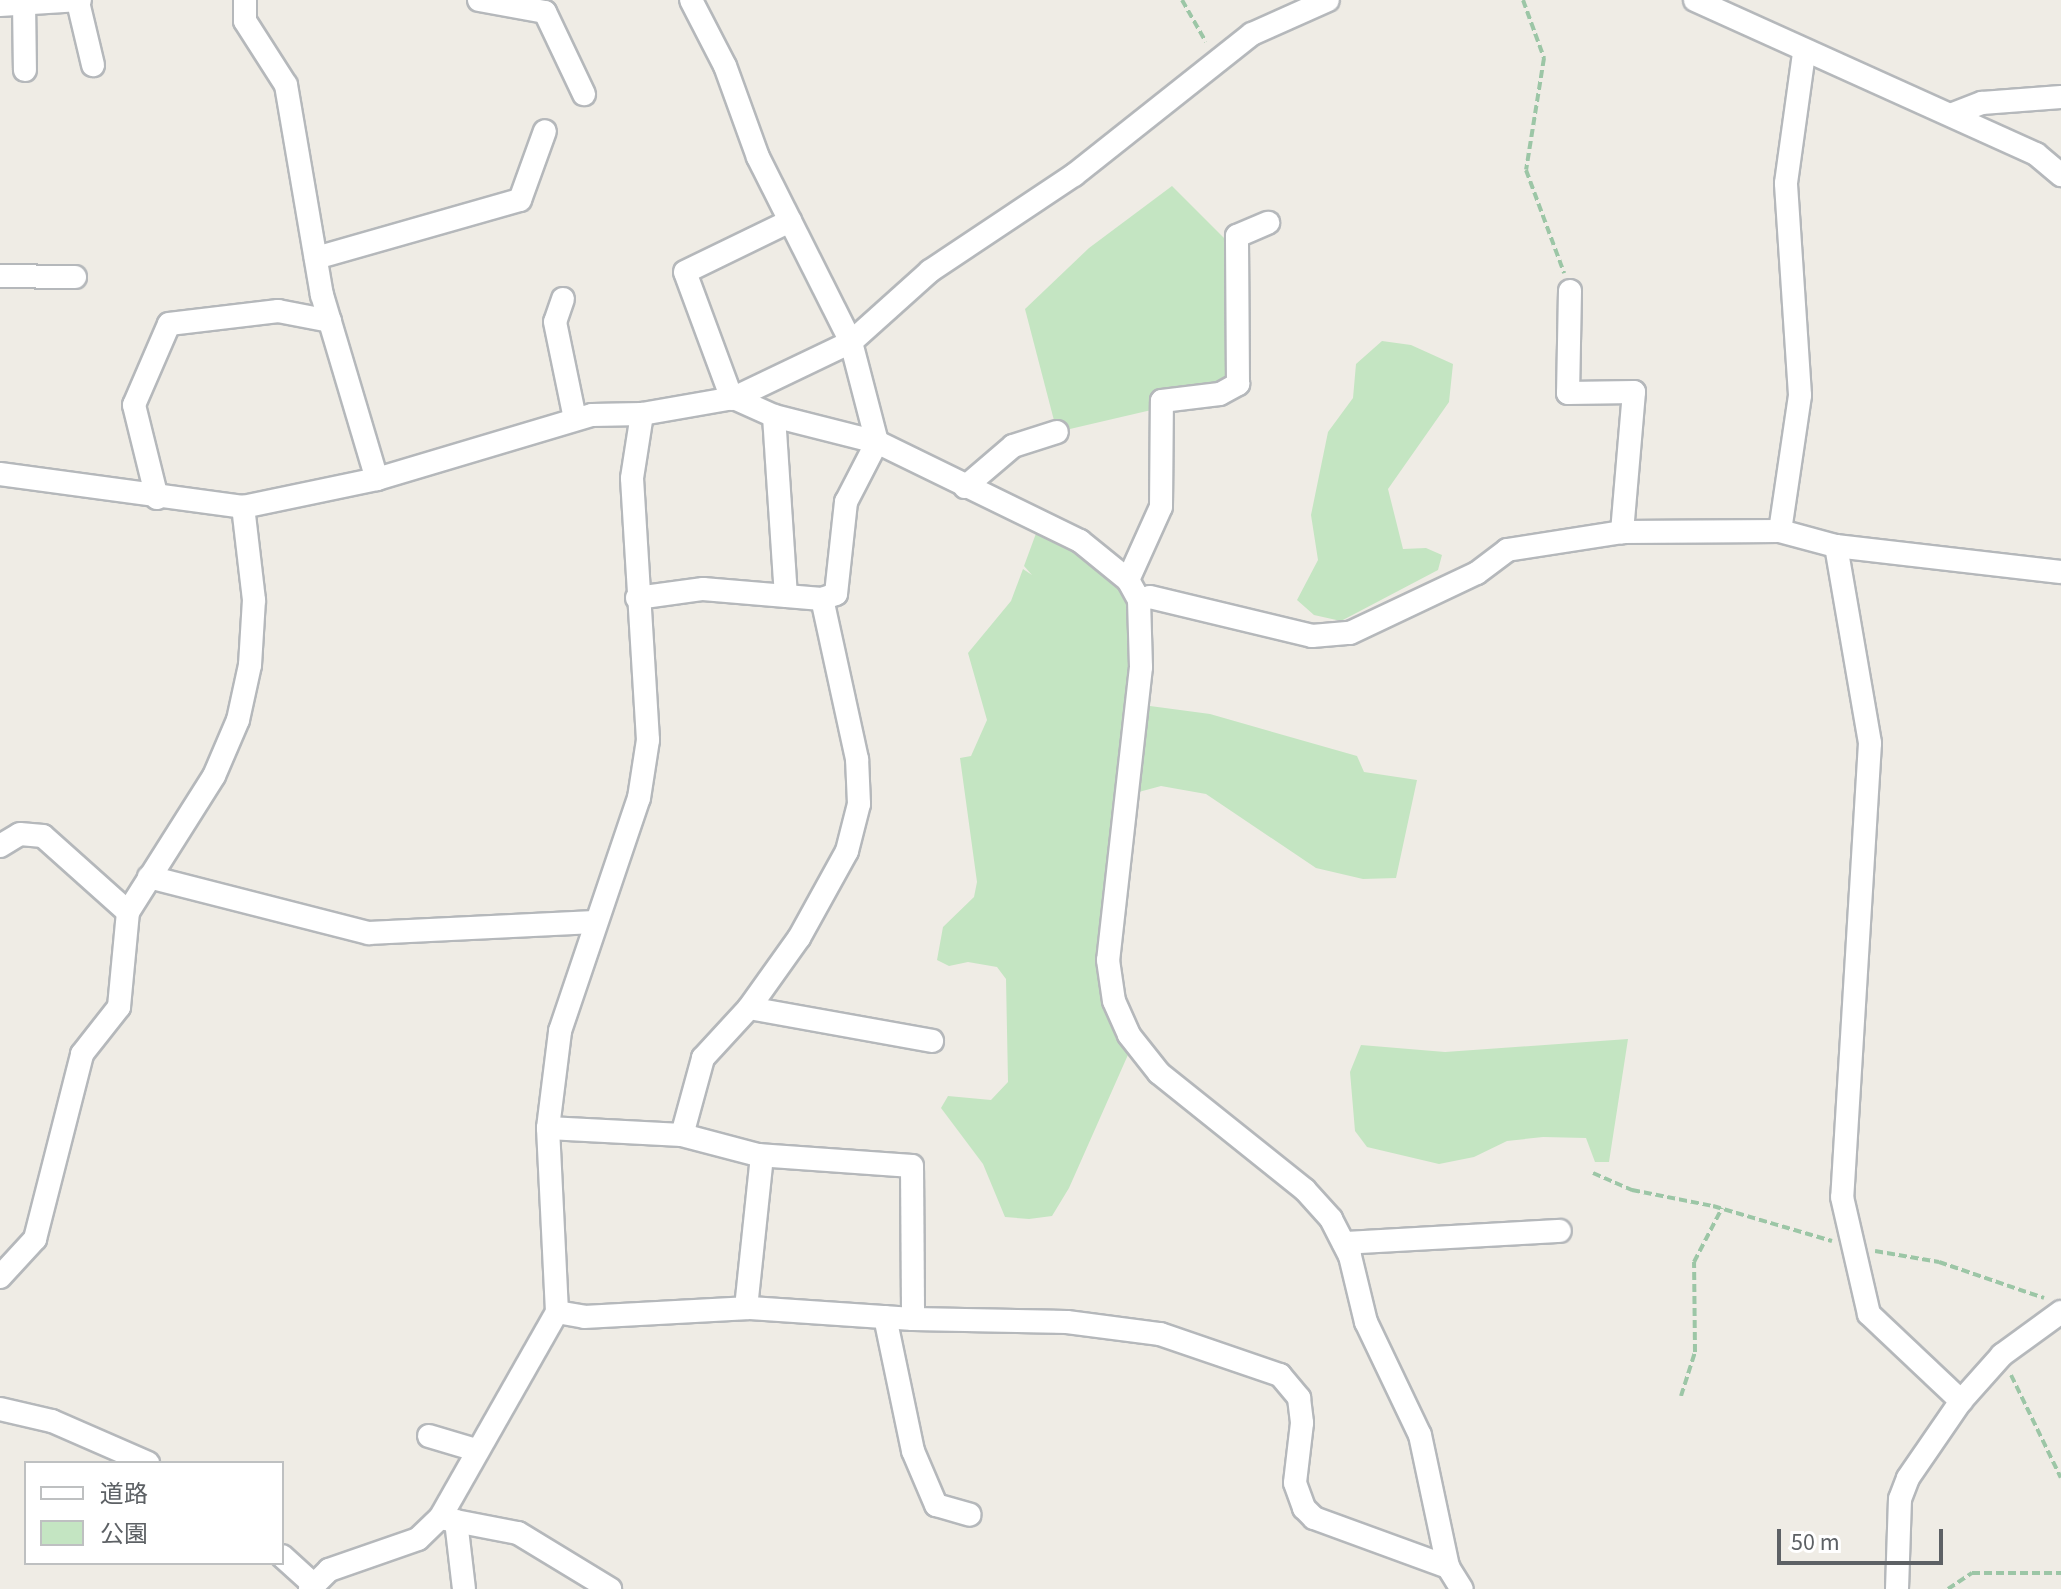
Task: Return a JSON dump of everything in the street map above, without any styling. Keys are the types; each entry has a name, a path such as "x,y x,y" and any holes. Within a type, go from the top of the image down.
{"street":[{"path":"245,0 245,21 286,85 330,321 377,479"},
{"path":"479,0 545,12 584,94"},
{"path":"637,598 703,589 822,599 836,594 846,502 877,442 851,342 790,221 691,0"},
{"path":"0,474 157,498 243,507 287,502 377,479 575,419 642,414 733,398 851,342 930,271 1074,175 1252,34 1328,0"},
{"path":"1695,0 1804,53 1953,114 2036,154 2061,175"},
{"path":"0,5 79,1 93,65"},
{"path":"24,2 25,70"},
{"path":"1780,531 1800,395 1786,183 1804,53"},
{"path":"1953,114 1982,103 2061,97"},
{"path":"316,258 520,200 545,131"},
{"path":"790,221 685,272 733,398 774,416 877,442 1080,541 1134,590 1150,597 1312,636 1350,633 1477,573 1507,550 1622,532 1780,531 1836,546 2061,572"},
{"path":"1268,223 1237,236 1238,384 1220,394 1162,401 1161,507 1134,590 1141,667 1108,960 1114,1001 1129,1035 1159,1073 1305,1190 1344,1243 1366,1322 1420,1435 1448,1567 1462,1589"},
{"path":"0,276 75,277"},
{"path":"1570,291 1568,393 1634,392 1622,532"},
{"path":"563,299 555,322 575,419"},
{"path":"157,498 134,405 169,324 278,311 330,321"},
{"path":"464,1589 448,1520 476,1450 557,1312 548,1128 560,1031 594,922 639,798 648,740 647,665 637,598 632,478 642,414"},
{"path":"774,416 786,596"},
{"path":"965,487 1013,446 1057,432"},
{"path":"0,1277 35,1239 82,1054 119,1007 128,912 214,776 238,720 250,665 254,600 243,507"},
{"path":"1836,546 1870,743 1842,1197 1869,1314 1961,1401"},
{"path":"682,1135 703,1058 749,1008 799,938 847,851 859,804 857,759 822,599"},
{"path":"3,839 20,834 43,836 128,912"},
{"path":"149,877 369,933 594,922"},
{"path":"749,1008 932,1041"},
{"path":"548,1128 682,1135 762,1156 912,1166 913,1319"},
{"path":"746,1308 762,1156"},
{"path":"1344,1243 1560,1231"},
{"path":"557,1312 584,1317 746,1308 913,1319 1067,1322 1160,1334 1280,1375 1299,1398 1302,1423 1295,1483 1304,1508 1314,1518 1391,1550 1448,1567"},
{"path":"1897,1589 1900,1499 1908,1478 1961,1401 2002,1355 2061,1312"},
{"path":"885,1317 913,1451 936,1505 970,1515"},
{"path":"0,1409 52,1421 143,1461"},
{"path":"429,1436 476,1450"},
{"path":"284,1558 312,1587 329,1570 418,1539 448,1520 518,1533 610,1589"}],"path":[{"path":"1182,0 1218,61"},
{"path":"1523,0 1544,58 1526,170 1570,291"},
{"path":"1681,1396 1695,1352 1694,1262 1722,1208"},
{"path":"2002,1355 2061,1478"},
{"path":"1948,1589 1972,1573 2061,1573"}],"green space":[{"path":"1172,186 1229,243 1240,352 1220,394 1057,432 1025,309 1089,248"},
{"path":"1382,341 1411,345 1453,364 1449,402 1388,489 1403,549 1426,548 1442,555 1438,570 1341,621 1314,615 1297,600 1318,560 1311,515 1328,432 1353,398 1356,364"},
{"path":"1038,528 1078,540 1135,601 1108,956 1131,1048 1069,1188 1052,1216 1029,1219 1005,1217 983,1164 941,1108 948,1096 991,1100 1008,1082 1006,979 997,967 968,962 949,966 937,960 943,927 974,897 977,882 960,758 971,756 987,720 968,653 1011,601 1023,569 1032,575 1024,566"},
{"path":"1150,706 1210,714 1357,756 1364,772 1417,780 1396,878 1363,879 1316,868 1206,794 1161,786 1135,793"},
{"path":"1628,1039 1609,1162 1595,1162 1586,1138 1543,1137 1507,1141 1474,1157 1439,1164 1367,1147 1355,1131 1350,1072 1361,1045 1445,1052"}]}
